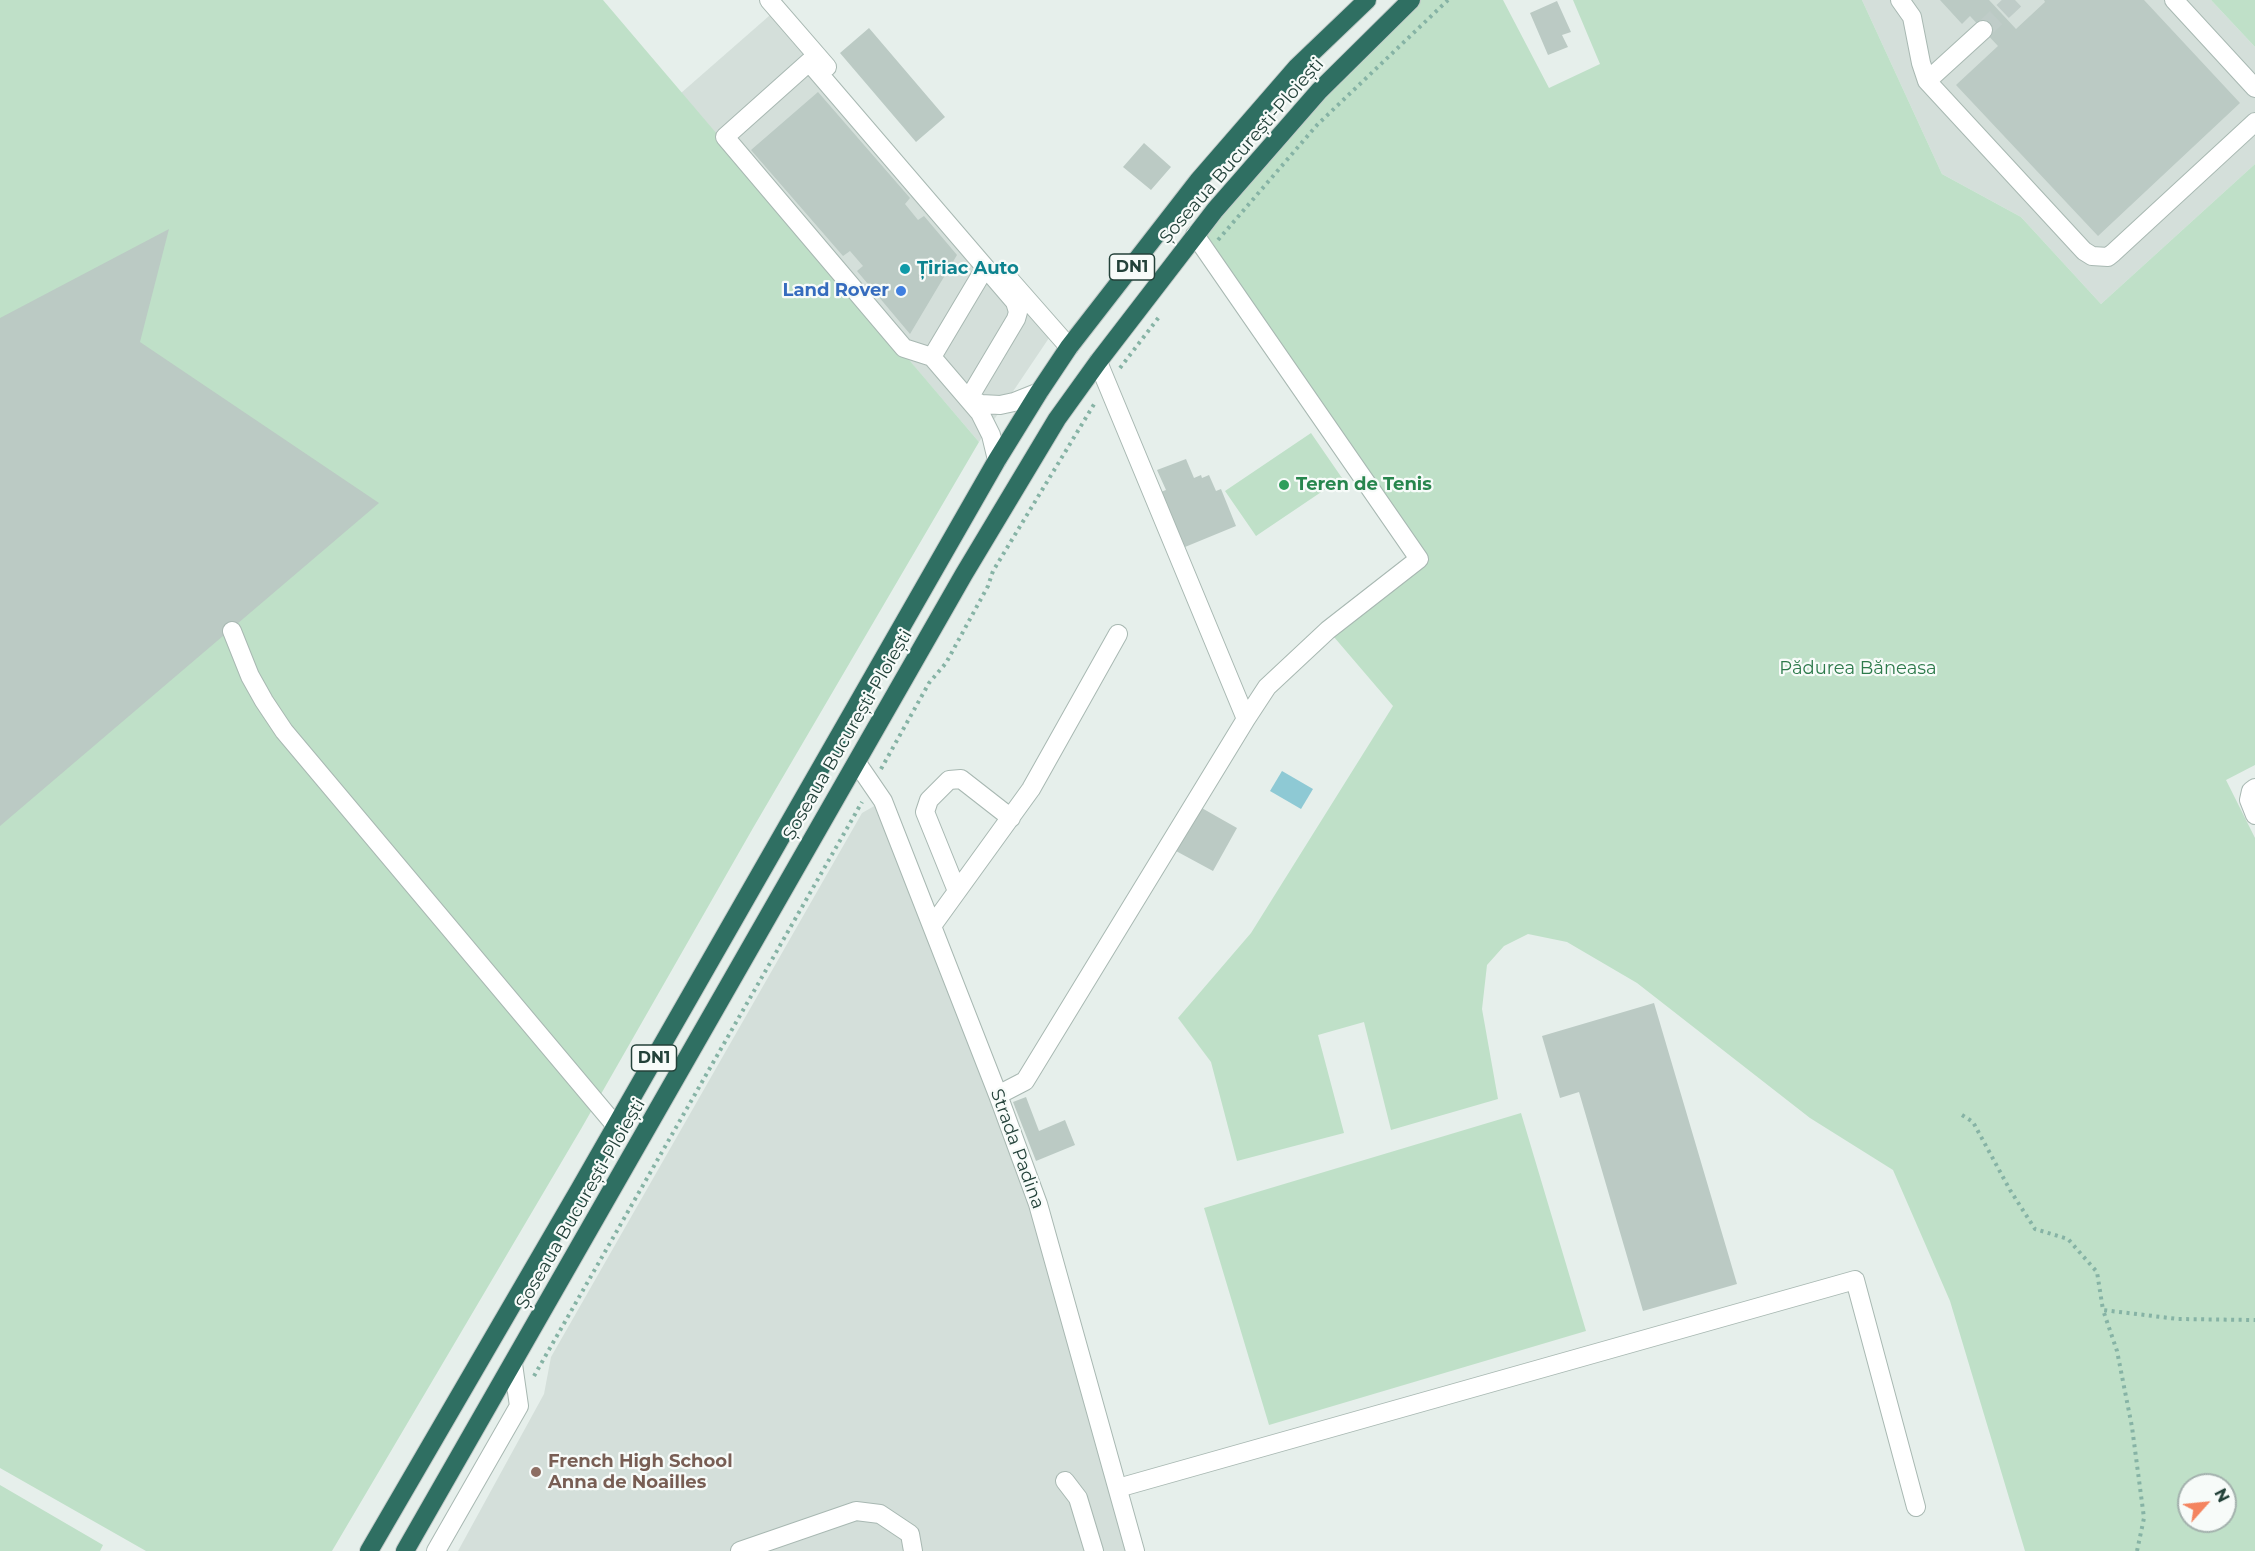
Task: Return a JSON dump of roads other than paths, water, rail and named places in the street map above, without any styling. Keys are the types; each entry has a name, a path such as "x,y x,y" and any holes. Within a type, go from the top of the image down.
{"highway":[{"name":"Șoseaua București-Ploiești","path":"369,1551 616,1126 996,460 1039,392 1069,348 1198,181 1298,68 1367,0"},
{"name":"Șoseaua București-Ploiești","path":"405,1551 970,564 1057,419 1195,235 1319,91 1411,0"}],"street":[{"path":"769,0 1069,348"},
{"path":"1900,0 1912,17 1920,63 1927,81 2084,251 2099,258 2108,257 2113,253 2255,122"},
{"path":"2174,0 2255,88"},
{"path":"1927,81 1983,30"},
{"path":"969,398 1016,319 1018,312 1015,302 809,62 725,137 904,348 932,357 969,398 991,435 996,460"},
{"path":"998,1095 1025,1081 1267,687 1328,630 1419,559 1195,235"},
{"path":"932,357 986,267"},
{"path":"1098,362 1246,718"},
{"path":"969,398 981,404 1000,405 1039,392"},
{"path":"232,631 250,676 284,731 616,1126"},
{"path":"932,926 1031,789 1118,634"},
{"name":"Strada Padina","path":"857,763 873,784 882,801 998,1095 1038,1204 1135,1551"},
{"path":"957,891 925,812 928,800 949,780 961,779 1011,818"},
{"path":"2255,788 2249,795 2249,800 2255,815"},
{"path":"1118,1488 1855,1280 1916,1507"},
{"path":"436,1551 519,1406 513,1364"},
{"path":"1065,1481 1078,1498 1094,1551"},
{"path":"740,1551 856,1511 880,1514 910,1534 913,1551"}],"water":[{"path":"1282,771 1313,789 1301,809 1270,791"}],"tunnel":[{"path":"1983,30 2015,0"}],"place":[{"name":"Țiriac Auto","path":"905,269"},
{"name":"Land Rover","path":"901,291"},
{"name":"Teren de Tenis","path":"1284,485"},
{"name":"French High School Anna de Noailles","path":"536,1472"}],"park label":[{"name":"Pădurea Băneasa","path":"1858,669"}]}
